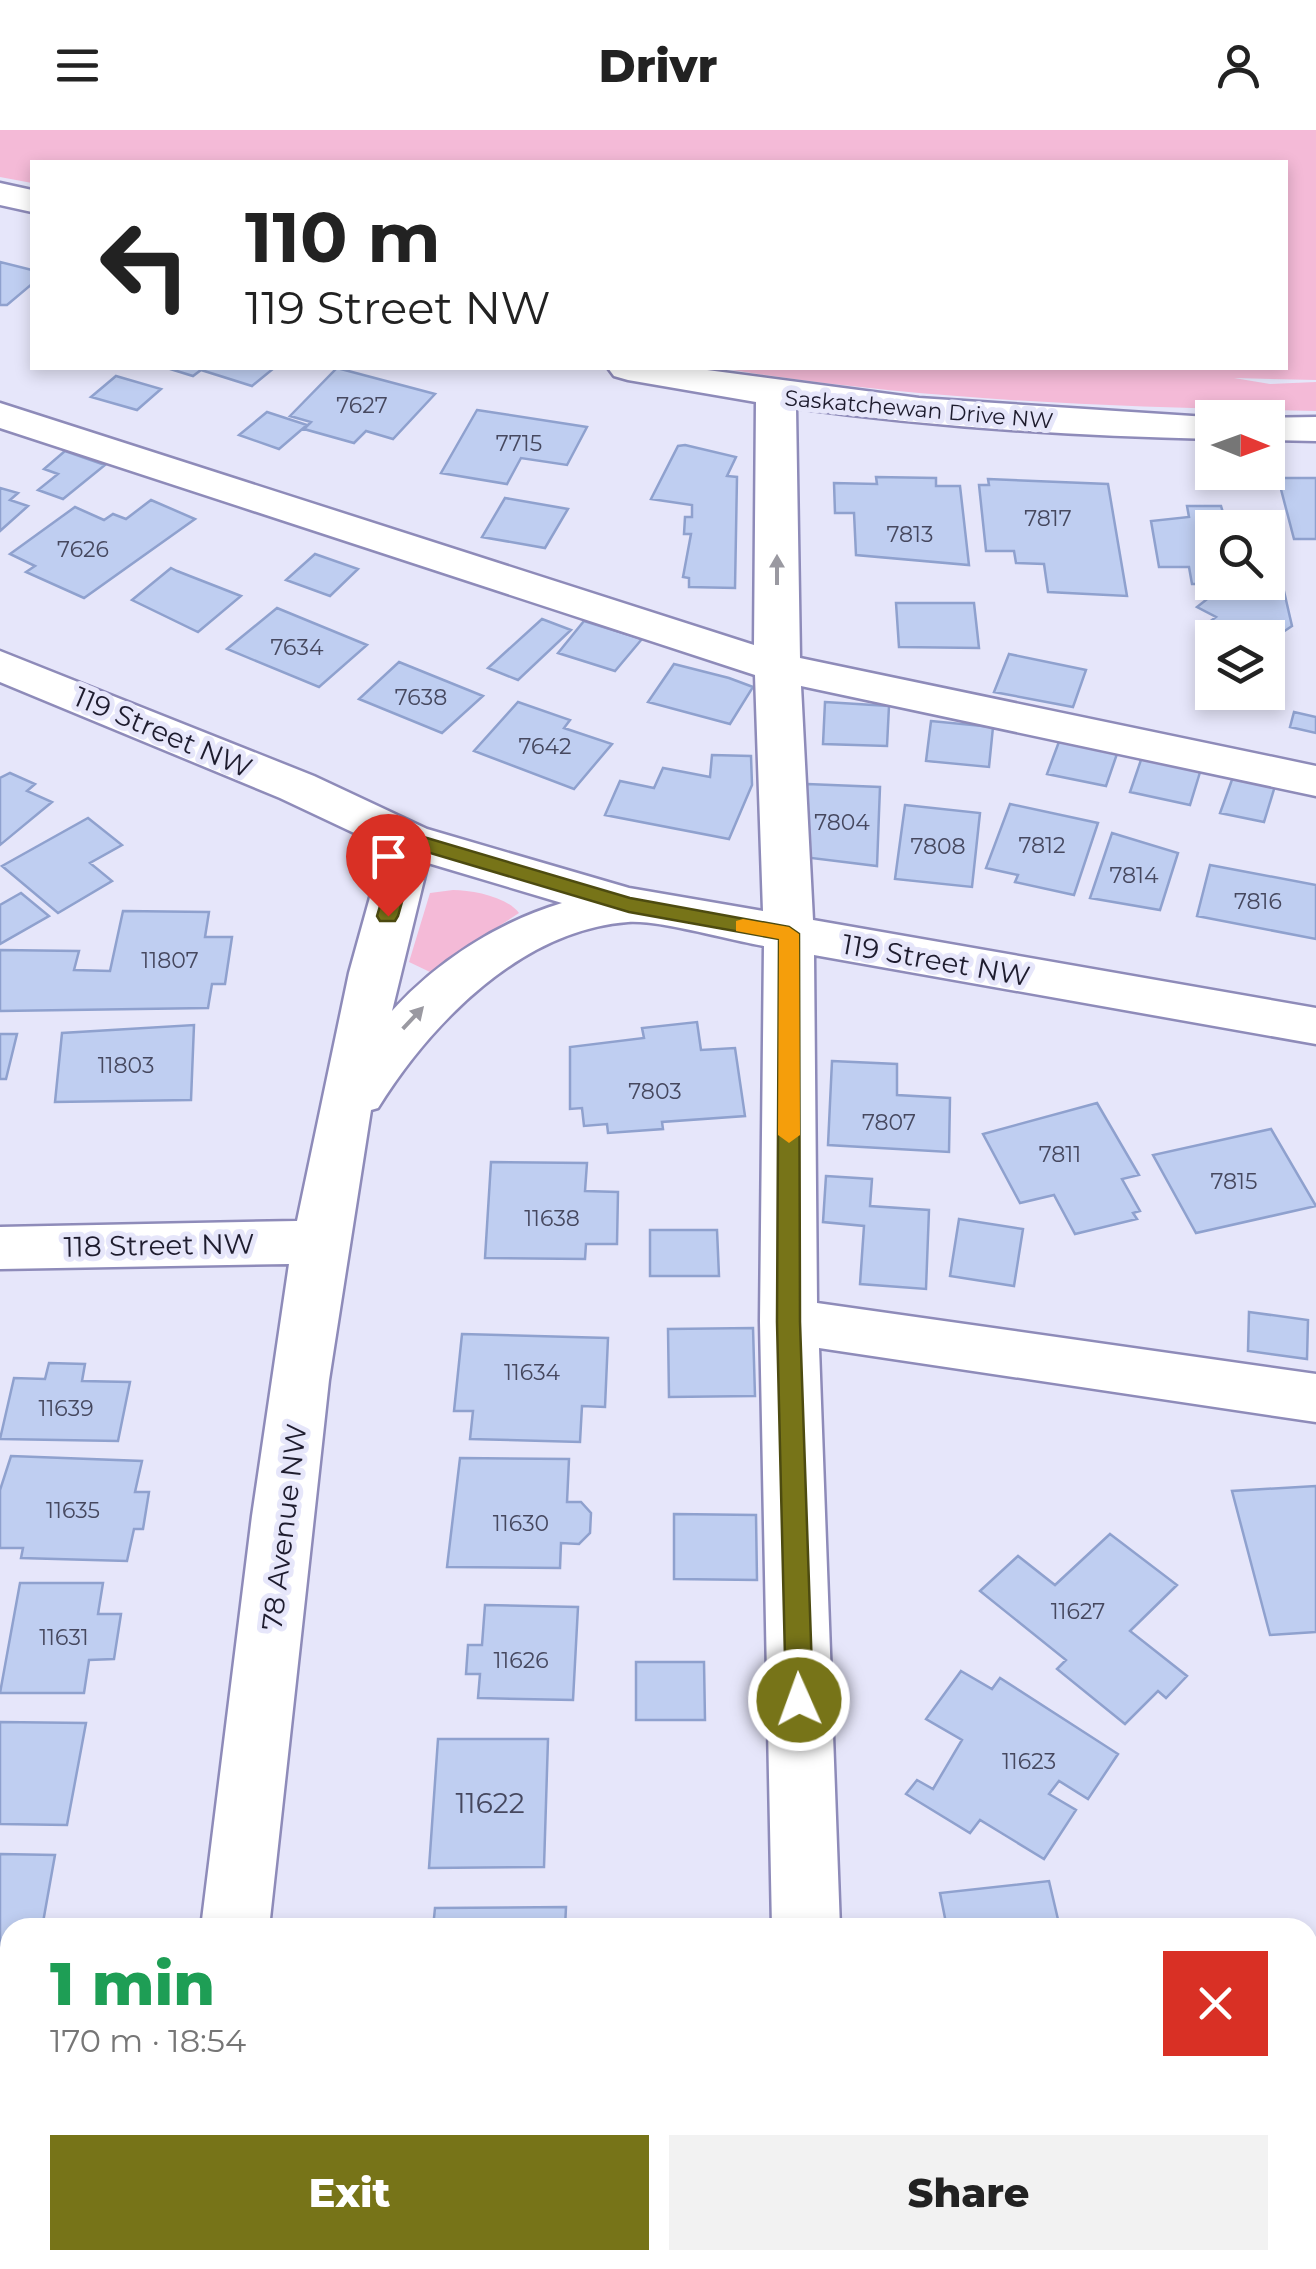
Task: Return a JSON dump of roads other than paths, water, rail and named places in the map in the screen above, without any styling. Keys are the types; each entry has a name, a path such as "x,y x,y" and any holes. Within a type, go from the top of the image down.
{"street":[{"path":"0,194 30,200"},
{"name":"Saskatchewan Drive NW","path":"639,370 776,396 970,417 1195,427"},
{"path":"776,396 778,667 789,934 788,1322 806,1918"},
{"path":"0,415 778,667 1316,782"},
{"path":"1285,428 1316,429"},
{"name":"119 Street NW","path":"0,665 296,788 410,840 629,905 1316,1026"},
{"name":"78 Avenue NW","path":"235,1918 319,1242 339,1127 380,942 410,840"},
{"name":"78 Avenue NW","path":"339,1127 388,1045 438,991 553,924 629,905"},
{"name":"118 Street NW","path":"0,1248 319,1242"},
{"path":"788,1322 1316,1398"}]}
